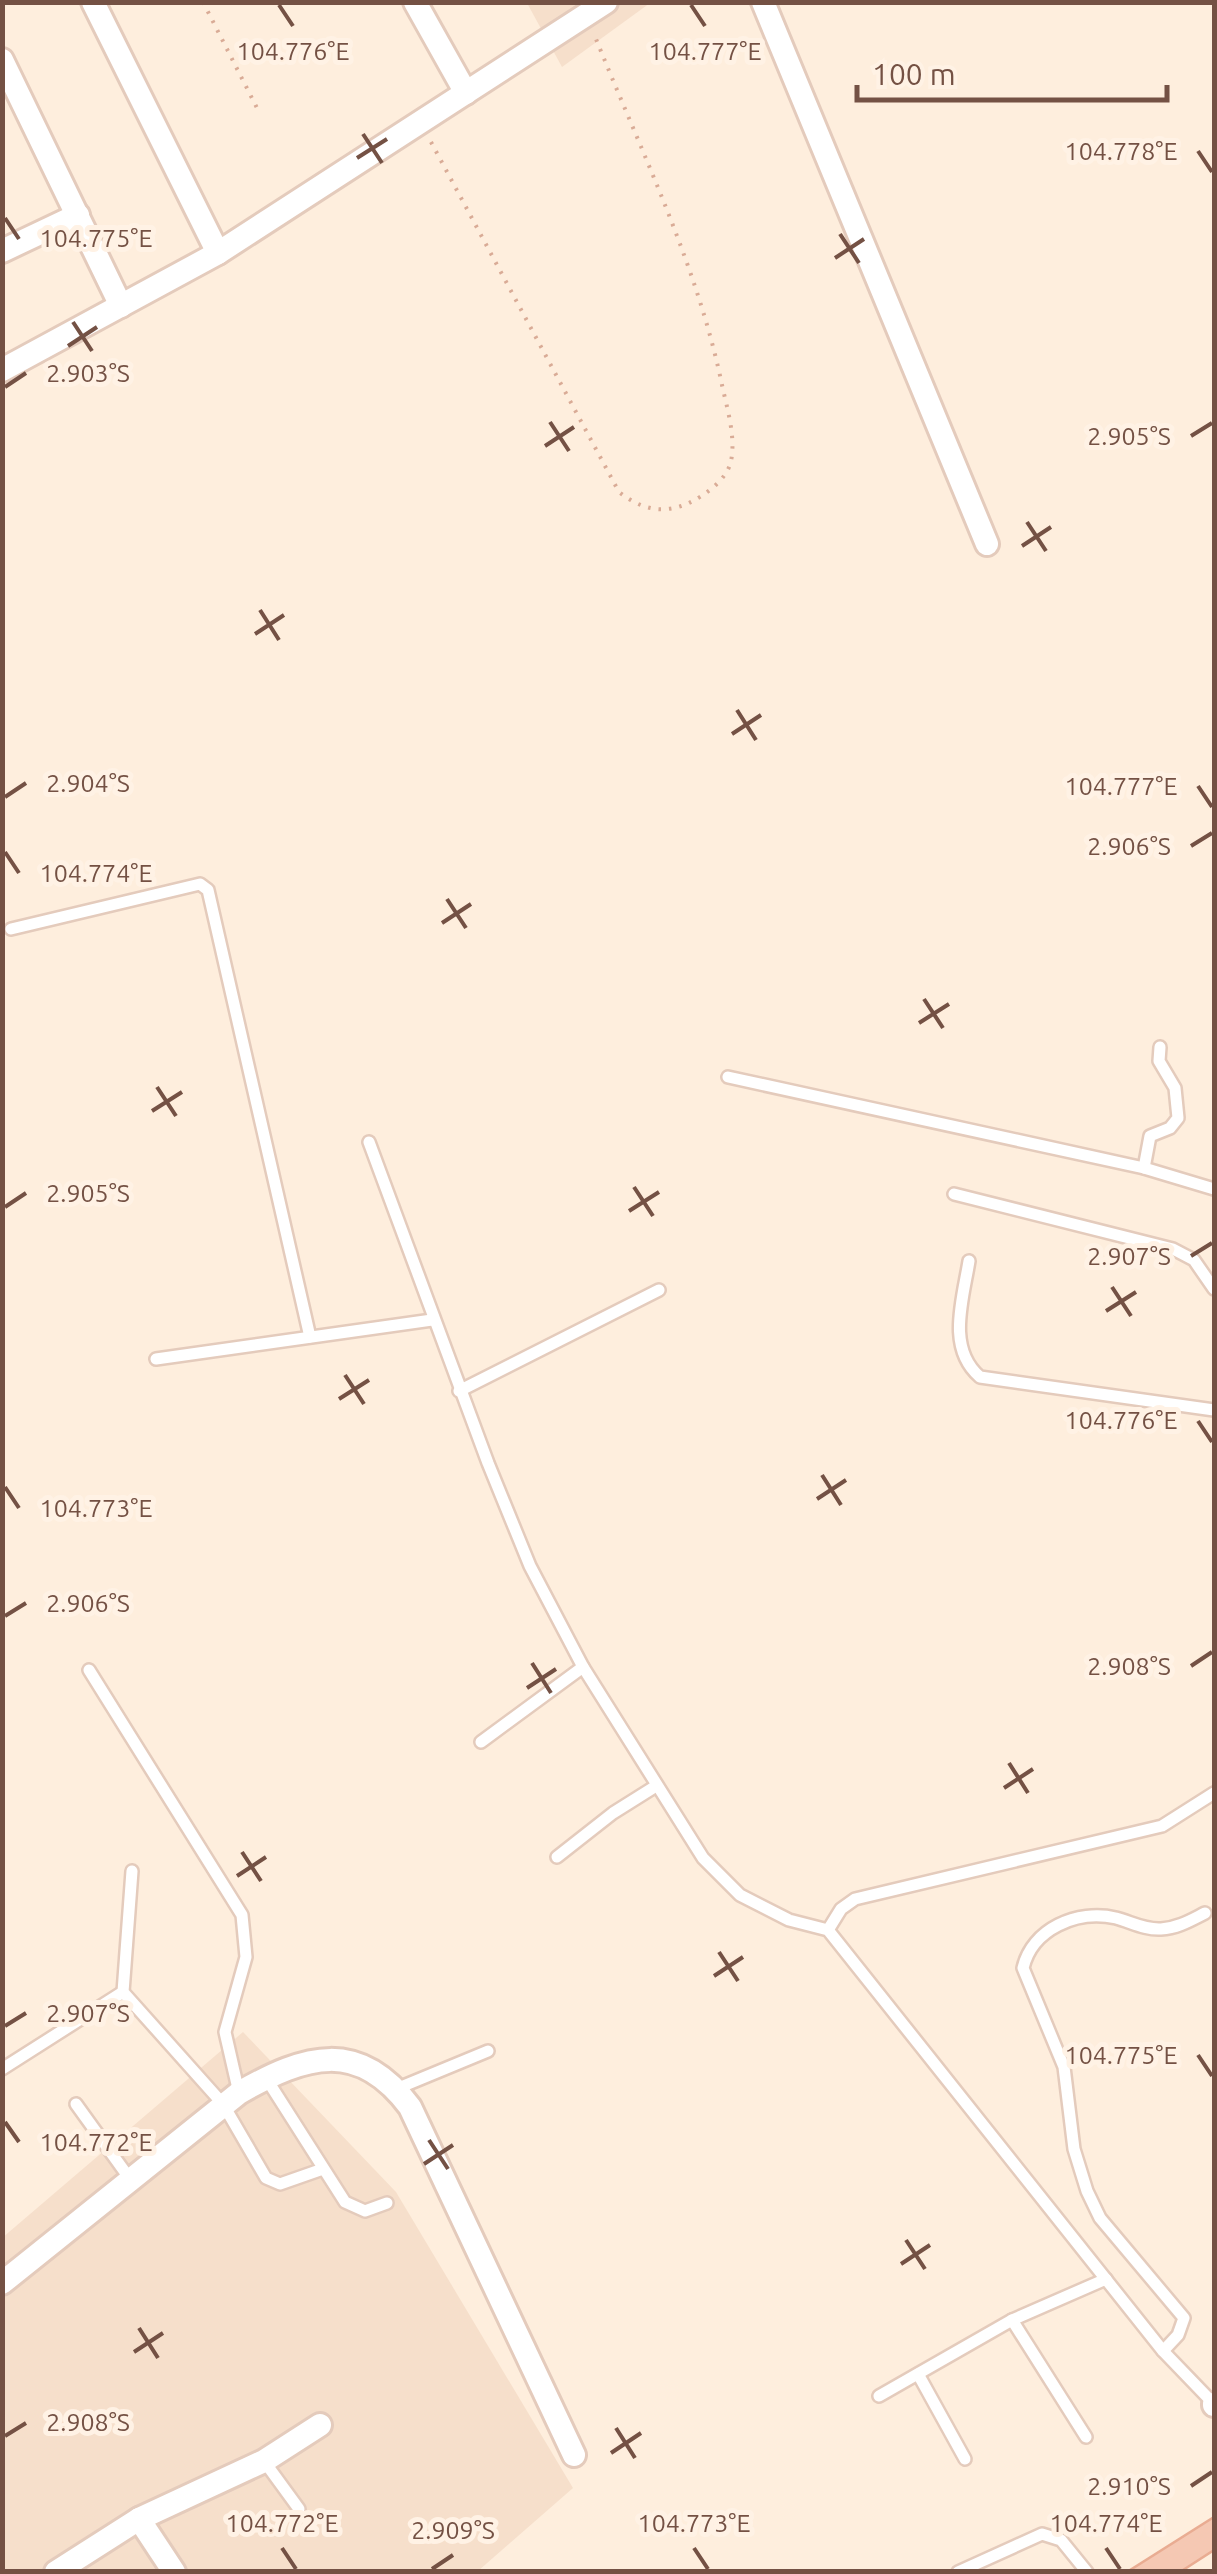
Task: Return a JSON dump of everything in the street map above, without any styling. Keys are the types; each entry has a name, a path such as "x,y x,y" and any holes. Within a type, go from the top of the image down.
{"street":[{"path":"94,2 218,253"},
{"path":"415,2 466,92"},
{"path":"763,2 987,544"},
{"path":"2,370 218,253 596,9"},
{"path":"2,60 121,306"},
{"path":"2,251 78,215"},
{"path":"2,2282 232,2099 266,2078 330,2058 369,2066 396,2089 410,2108 574,2454"},
{"path":"56,2572 139,2519 264,2462 320,2424"},
{"path":"139,2519 174,2572"}],"lane":[{"path":"11,930 200,884 208,890 310,1337"},
{"path":"1144,1168 1150,1136 1174,1126 1178,1118 1175,1088 1160,1061 1160,1047"},
{"path":"728,1077 1144,1168 1214,1189"},
{"path":"369,1142 432,1320 530,1566 583,1668 703,1858 740,1895 789,1920 828,1930 1106,2279 1214,2404"},
{"path":"954,1194 1173,1250 1194,1260 1214,1289"},
{"path":"969,1261 958,1333 969,1365 980,1377 1214,1410"},
{"path":"459,1391 659,1290"},
{"path":"156,1359 432,1320"},
{"path":"481,1742 583,1668"},
{"path":"89,1670 242,1915 246,1957 239,1995 224,2032 232,2099 272,2183 320,2170"},
{"path":"557,1858 612,1812 656,1786"},
{"path":"828,1930 841,1909 855,1899 1162,1826 1214,1793"},
{"path":"132,1871 124,1992 232,2099"},
{"path":"1164,2350 1184,2318 1100,2218 1087,2191 1074,2149 1064,2067 1023,1968 1036,1940 1073,1918 1111,1917 1160,1929 1178,1926 1205,1913"},
{"path":"2,2069 124,1992"},
{"path":"396,2089 488,2051"},
{"path":"266,2078 320,2170 345,2202 366,2211 387,2203"},
{"path":"76,2104 130,2180"},
{"path":"879,2396 1012,2320 1106,2279"},
{"path":"1012,2320 1086,2437"},
{"path":"918,2374 966,2460"},
{"path":"264,2462 299,2510"},
{"path":"958,2572 1042,2534 1061,2540 1087,2572"}],"path":[{"path":"203,2 258,108"},
{"path":"420,121 619,492 649,509 679,508 698,498 718,484 731,462 728,412 713,334 596,9"}],"shaded area":[{"path":"527,3 650,3 562,67"},
{"path":"243,2032 396,2192 573,2488 478,2571 3,2571 2,2238"}],"building":[{"path":"1214,2517 1214,2550 1180,2572 1127,2572"}]}
